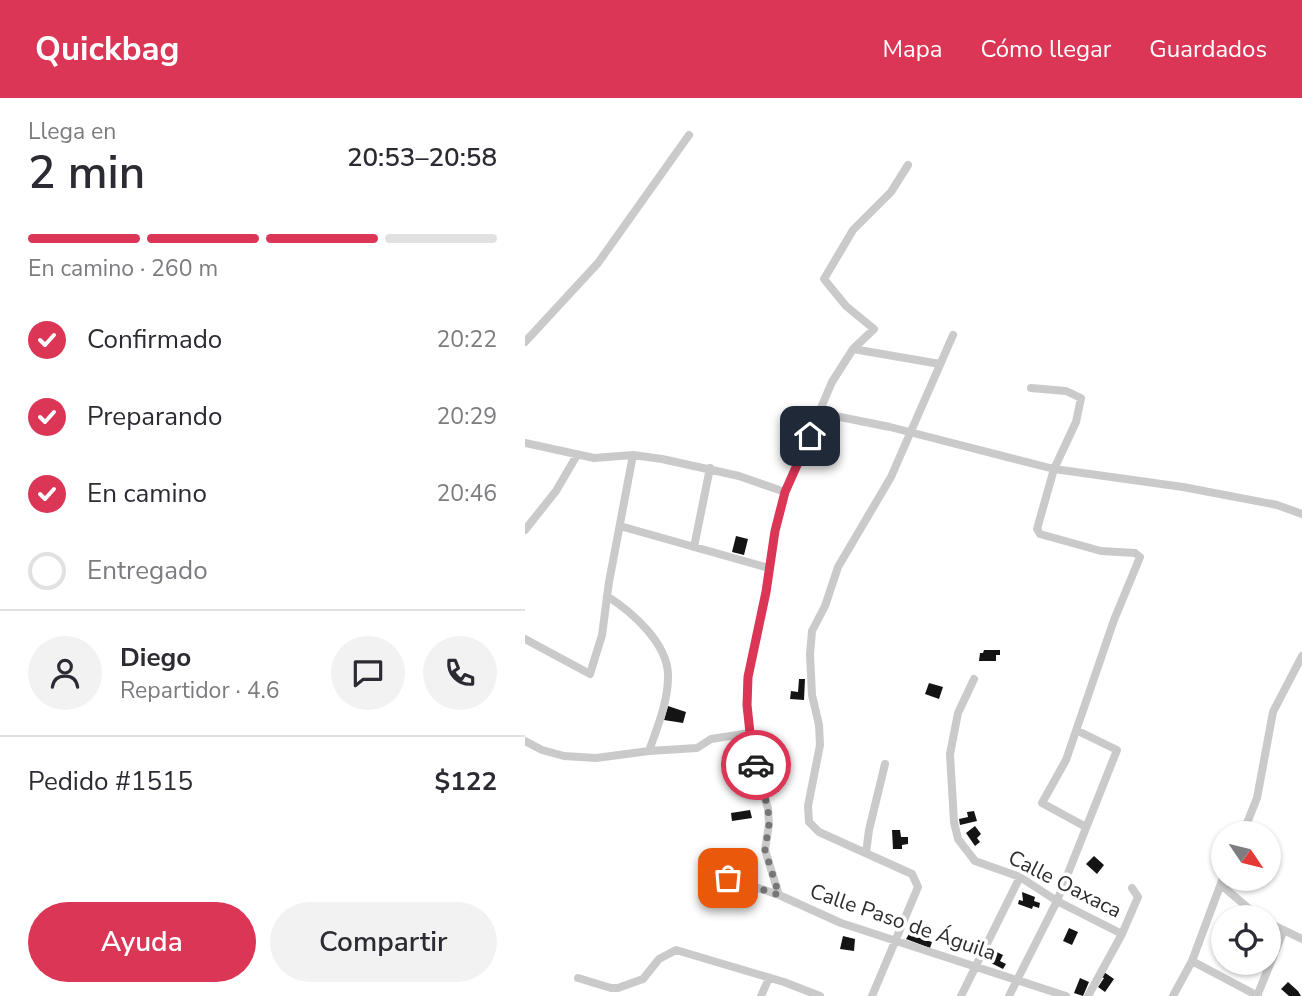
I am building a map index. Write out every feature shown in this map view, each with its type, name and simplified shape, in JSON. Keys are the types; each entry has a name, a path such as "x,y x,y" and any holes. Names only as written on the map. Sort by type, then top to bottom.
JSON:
{"street":[{"path":"525,342 598,263 689,135"},
{"path":"779,895 765,850 769,824 768,808 758,778 750,733 748,677 775,531 785,492 832,382 853,349 874,329 846,306 824,279 853,230 891,192 908,165"},
{"path":"872,996 918,887 917,879 912,874 819,832 809,822 809,806 820,745 819,725 812,695 812,631 825,606 838,567 870,515 911,432 953,335"},
{"path":"853,349 940,364"},
{"path":"1031,388 1066,391 1081,398 1076,422 1054,469 1037,529 1040,534 1101,551 1136,553 1140,557 1114,620 1078,731 1066,760 1042,803 1086,827"},
{"path":"820,414 911,432 1054,469 1183,487 1277,505 1302,514"},
{"path":"525,443 577,456 608,458 633,455 710,468 785,492"},
{"path":"525,639 590,674 602,635 633,455"},
{"path":"525,530 556,491 577,456"},
{"path":"694,547 710,468"},
{"path":"620,526 769,568"},
{"path":"607,596 643,623 662,656 668,674 661,713 649,751"},
{"path":"1248,821 1257,798 1273,712 1302,656"},
{"name":"Calle Oaxaca","path":"974,679 958,713 950,754 954,822 958,839 975,861 1020,877 1057,901 1122,934"},
{"path":"1009,996 1057,901 1117,750 1078,731"},
{"path":"525,741 541,750 564,757 596,758 697,748 711,739 750,733"},
{"path":"866,853 885,764"},
{"path":"961,996 1020,877"},
{"name":"Calle Paso de Águila","path":"728,878 779,895 841,923 1066,996"},
{"path":"1089,996 1138,897 1132,888"},
{"path":"1173,996 1192,961 1219,891"},
{"path":"1232,891 1246,905"},
{"path":"1281,928 1302,939"},
{"path":"1192,961 1258,996 1285,930"},
{"path":"578,978 618,988 643,979 659,959 676,950 820,996"},
{"path":"761,996 769,978"}],"building":[{"path":"736,536 748,539 744,555 732,552"},
{"path":"984,650 1000,650 1000,655 996,655 996,661 979,661 980,653"},
{"path":"799,679 805,679 804,700 790,699 791,691 798,692"},
{"path":"929,683 943,687 939,699 925,694"},
{"path":"668,706 686,712 683,723 664,720"},
{"path":"778,774 779,792 773,792 773,788 766,789 765,775"},
{"path":"750,810 752,818 732,821 731,813"},
{"path":"974,811 977,821 960,825 959,819 968,817 967,812"},
{"path":"975,826 981,834 977,838 980,842 975,846 966,833"},
{"path":"892,830 900,830 901,837 908,837 908,844 902,845 902,849 893,849"},
{"path":"1094,856 1104,865 1097,874 1086,864"},
{"path":"1022,892 1035,897 1034,901 1040,903 1039,908 1033,906 1032,909 1018,904 1019,900 1023,901"},
{"path":"1069,928 1078,932 1072,945 1063,941"},
{"path":"909,934 932,942 930,948 906,939"},
{"path":"843,936 855,939 854,951 840,949"},
{"path":"997,952 1003,955 1000,961 1006,964 1003,969 991,963"},
{"path":"1104,972 1114,979 1105,992 1098,987 1104,978 1101,977"},
{"path":"1080,978 1089,982 1083,996 1074,993"},
{"path":"1288,982 1301,996 1289,996 1281,989"}],"way so far":[{"path":"728,878 779,895 765,850 769,824 768,808 756,765"}],"route":[{"path":"756,765 747,705 748,677 766,592 775,531 785,492 810,436"}]}
